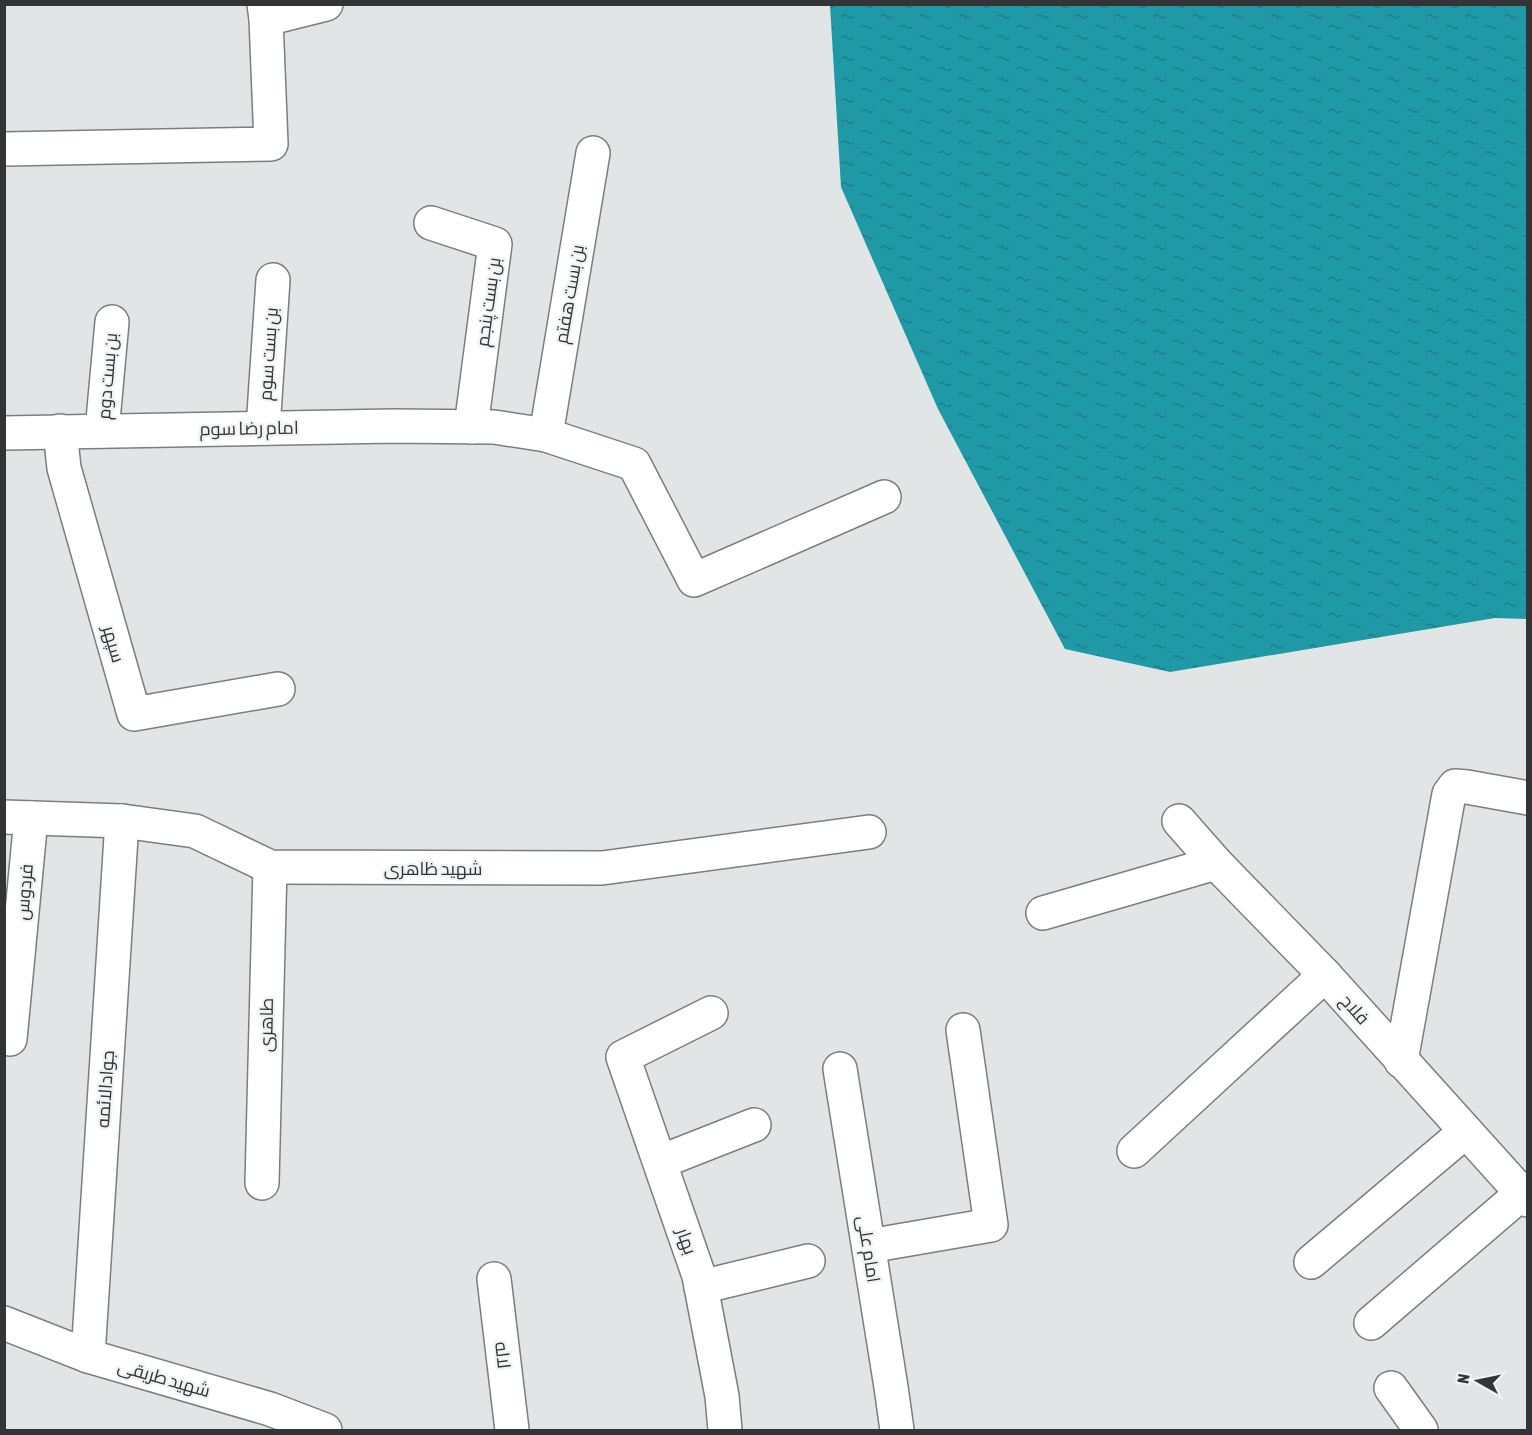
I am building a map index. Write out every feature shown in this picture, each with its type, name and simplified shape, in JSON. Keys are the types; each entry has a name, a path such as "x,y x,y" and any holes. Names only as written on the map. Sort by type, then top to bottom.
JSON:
{"street":[{"path":"4,149 271,144 265,12 326,4"},
{"name":"بن بست هفتم","path":"546,435 593,153"},
{"name":"بن بست پنجم","path":"431,223 495,244 482,427"},
{"name":"بن بست سوم","path":"263,428 273,280"},
{"name":"بن بست دوم","path":"102,431 112,322"},
{"name":"امام رضا سوم","path":"4,432 394,426 482,427 546,435 634,464 694,580 884,497"},
{"name":"سپهر","path":"60,431 64,468 134,714 278,689"},
{"path":"1401,1061 1449,794 1455,786 1527,798"},
{"name":"شهید ظاهری","path":"18,817 123,821 195,831 270,867 602,868 869,832"},
{"name":"فردوس","path":"10,1038 18,817"},
{"name":"جوادالائمه","path":"88,1356 123,821"},
{"name":"فلاح","path":"1179,821 1216,863 1325,975 1524,1197"},
{"path":"1043,913 1216,863"},
{"name":"طاهری","path":"262,1183 270,867"},
{"path":"1134,1151 1325,975"},
{"name":"بهار","path":"711,1013 623,1057 699,1276 722,1396 725,1431"},
{"path":"869,1246 991,1225 963,1030"},
{"name":"امام علی","path":"840,1069 897,1431"},
{"path":"660,1162 754,1125"},
{"path":"1311,1262 1465,1132"},
{"path":"1371,1323 1524,1197"},
{"path":"701,1287 808,1261"},
{"name":"لاله","path":"494,1279 512,1431"},
{"name":"شهید طریقی","path":"4,1323 88,1356 270,1409 325,1431"},
{"path":"1391,1388 1421,1431"}],"water":[{"path":"830,5 1527,5 1527,619 1495,618 1170,672 1065,649 938,409 841,187"}]}
